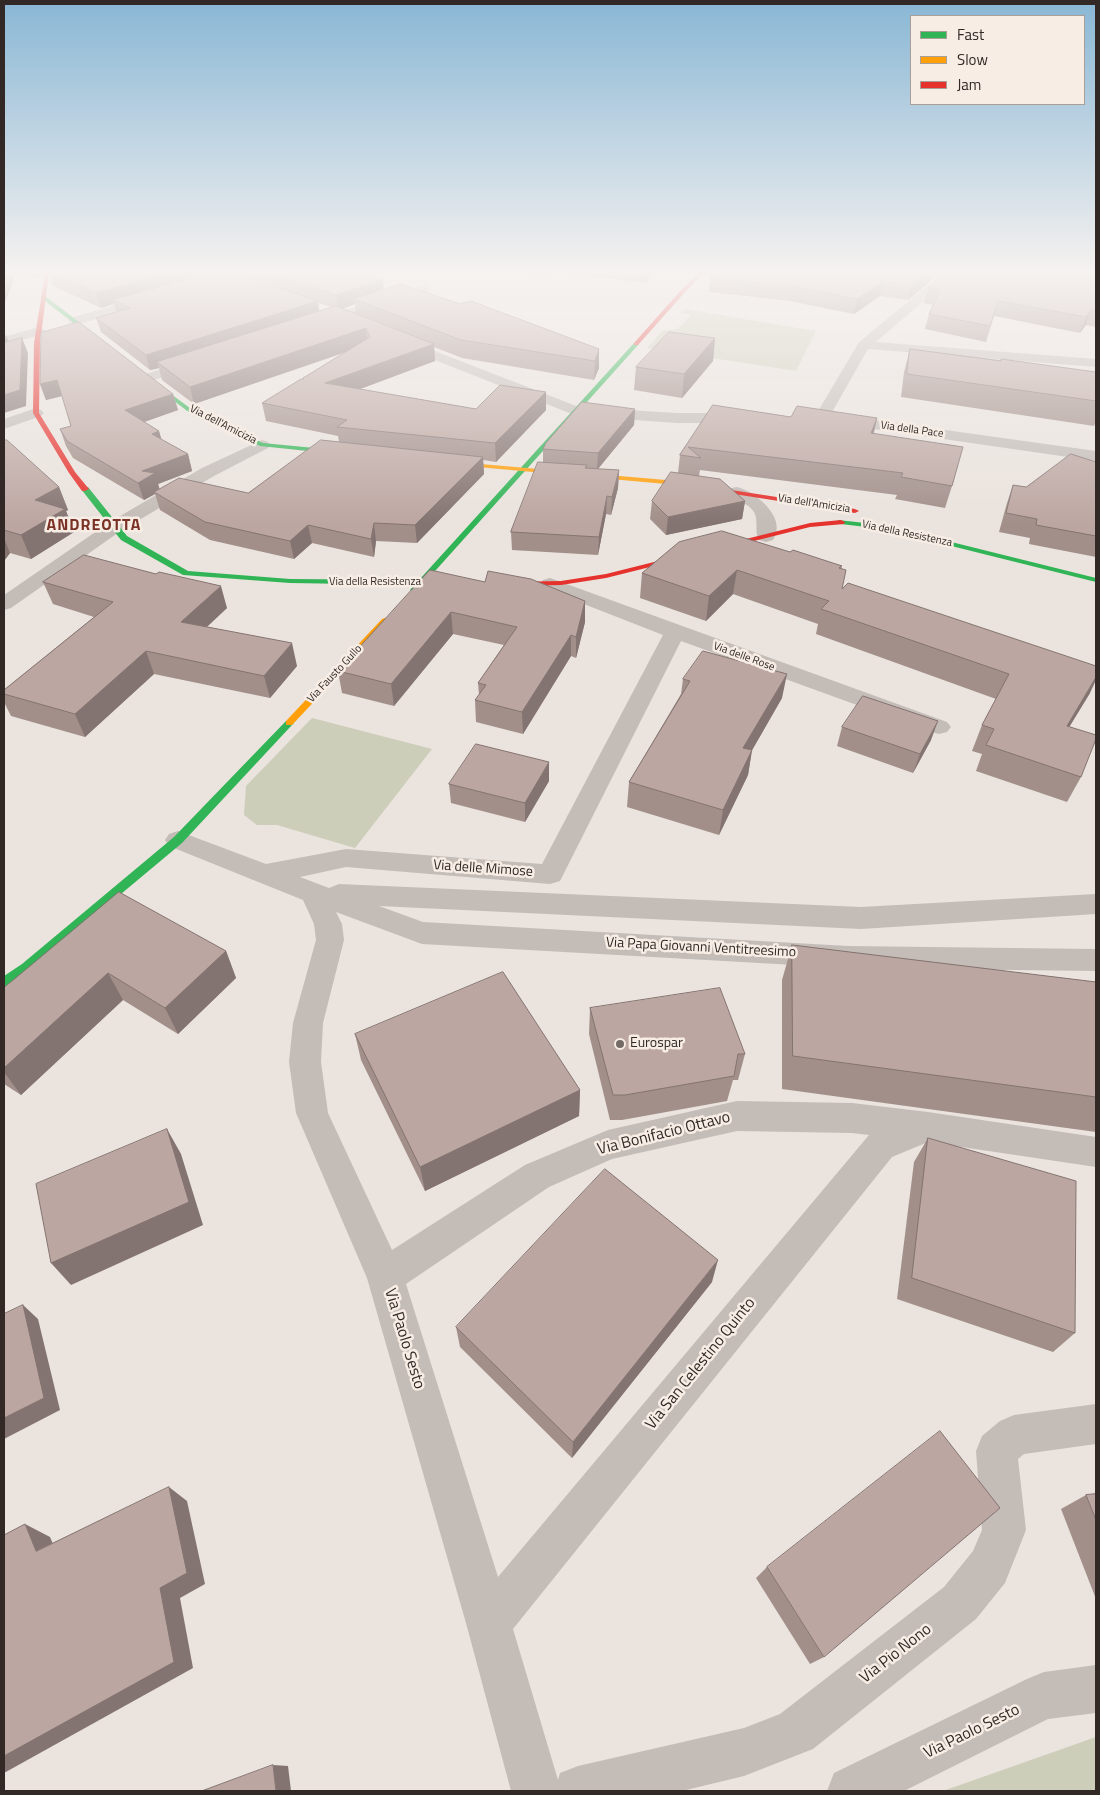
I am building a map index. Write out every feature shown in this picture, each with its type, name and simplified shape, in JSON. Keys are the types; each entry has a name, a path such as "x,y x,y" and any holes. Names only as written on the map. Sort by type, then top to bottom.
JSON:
{"street":[{"path":"4,424 36,414 39,357"},
{"path":"439,357 577,411 677,418 754,418"},
{"path":"408,596 524,471 625,357"},
{"path":"822,418 857,357"},
{"path":"1020,357 1096,363"},
{"path":"147,378 212,358"},
{"name":"Via dell'Amicizia","path":"133,367 196,415 262,445 359,455"},
{"name":"Via della Resistenza","path":"36,414 72,473 124,538 186,573 290,581 467,583"},
{"name":"Via della Pace","path":"803,418 822,418 1096,456"},
{"path":"4,604 116,526 208,472 262,445"},
{"name":"Via dell'Amicizia","path":"436,462 667,482 840,507 916,523 1004,556"},
{"name":"Via dell'Amicizia","path":"737,492 756,503 767,518 766,536"},
{"name":"Via della Resistenza","path":"495,584 550,584 606,576 810,525 846,521 883,527 1096,580"},
{"name":"Via delle Rose","path":"550,584 675,632 939,728"},
{"name":"Via Fausto Gullo","path":"4,982 26,967 178,840 394,611"},
{"name":"Via delle Mimose","path":"266,874 346,858 550,874 675,632"},
{"name":"Via Papa Giovanni Ventitreesimo","path":"178,840 422,933 848,957 1096,960"},
{"name":"Via Papa Giovanni Ventitreesimo","path":"313,893 861,918 1096,904"},
{"name":"Via Paolo Sesto","path":"313,893 328,924 330,940 308,1023 305,1062 312,1114 385,1276 489,1623 536,1791"},
{"name":"Via Bonifacio Ottavo","path":"385,1276 537,1176 608,1145 737,1116 852,1118 928,1126 1096,1152"},
{"name":"Via San Celestino Quinto","path":"489,1623 880,1146 928,1126"},
{"name":"Via Pio Nono","path":"578,1791 744,1752 796,1732 960,1603 989,1567 1004,1530 997,1451 1014,1435 1096,1424"},
{"name":"Via Paolo Sesto","path":"852,1791 1044,1696 1096,1689"}],"green space":[{"path":"704,357 803,357 796,371"},
{"path":"312,718 432,749 355,848 277,825 257,825 244,815 246,786"},
{"path":"1096,1737 1096,1791 943,1791"}],"building":[{"path":"4,357 21,357 20,390 4,395"},
{"path":"41,357 124,357 173,394 125,410 159,431 152,434 188,454 142,471 155,473 138,483 67,441 60,429 71,426 57,380 40,384"},
{"path":"174,357 280,357 190,387 157,362"},
{"path":"338,357 398,357 325,383 476,409 500,385 546,392 495,443 337,427 347,420 262,403"},
{"path":"568,357 596,357 595,361"},
{"path":"646,357 699,357 684,374 636,367"},
{"path":"909,357 969,357 1001,361 1001,359 1096,372 1096,401 907,374"},
{"path":"582,402 635,409 598,453 543,449 546,443"},
{"path":"713,405 791,417 797,406 877,418 871,433 963,447 952,486 901,477 903,473 688,447 701,458 680,455"},
{"path":"7,440 59,487 35,500 65,509 21,535 4,530 4,441"},
{"path":"321,440 483,457 415,525 374,523 371,539 308,525 290,541 205,522 154,492 179,478 248,493"},
{"path":"1071,454 1096,462 1096,536 1036,525 1037,519 1006,513 1013,485 1026,487"},
{"path":"538,462 587,465 585,468 619,470 612,497 607,496 599,537 511,532"},
{"path":"671,472 720,479 745,501 668,517 652,501"},
{"path":"722,531 790,552 793,550 842,566 839,568 846,570 842,589 848,583 1096,666 1096,677 1067,726 1096,735 1081,777 986,745 994,729 982,725 1009,674 821,609 829,601 737,570 709,596 642,573 679,542"},
{"path":"84,555 156,574 159,572 221,586 181,622 292,643 264,676 146,651 75,714 4,694 4,690 113,602 43,582"},
{"path":"430,570 485,582 488,571 531,579 585,601 576,637 571,635 522,712 475,700 486,685 478,683 517,627 451,612 391,684 338,671"},
{"path":"703,651 787,674 743,748 752,750 723,810 629,782 690,681 683,679"},
{"path":"863,696 938,721 920,754 842,727"},
{"path":"476,744 549,762 525,803 449,784"},
{"path":"119,892 226,951 165,1008 108,973 4,1068 4,988"},
{"path":"792,945 1096,982 1096,1097 793,1056"},
{"path":"503,972 580,1090 420,1167 355,1034"},
{"path":"720,988 745,1054 738,1054 734,1076 625,1095 613,1095 590,1008"},
{"path":"167,1129 189,1202 51,1263 36,1184"},
{"path":"928,1138 1076,1181 1075,1333 912,1278"},
{"path":"605,1169 718,1260 573,1442 456,1327"},
{"path":"23,1305 44,1398 4,1418 4,1314"},
{"path":"940,1431 1000,1508 824,1657 767,1567"},
{"path":"169,1487 187,1573 160,1588 174,1662 4,1756 4,1535 25,1524 36,1551"},
{"path":"1096,1494 1096,1520 1086,1495"},
{"path":"273,1765 276,1791 202,1791"}],"traffic: fast":[{"path":"414,590 624,357"},
{"path":"144,376 196,415 262,445 346,453"},
{"path":"85,489 124,538 186,573 290,581 456,583"},
{"path":"841,522 883,527 1096,580"},
{"path":"4,982 26,967 178,840 289,723"}],"traffic: slow":[{"path":"446,463 666,482"},
{"path":"289,723 385,621"}],"traffic: jam":[{"path":"37,357 36,413 72,473 85,489"},
{"path":"666,482 855,511"},
{"path":"504,584 561,583 606,576 810,525 841,522"}],"place":[{"name":"Eurospar","path":"620,1044"}],"district":[{"name":"ANDREOTTA","path":"94,526"}]}
